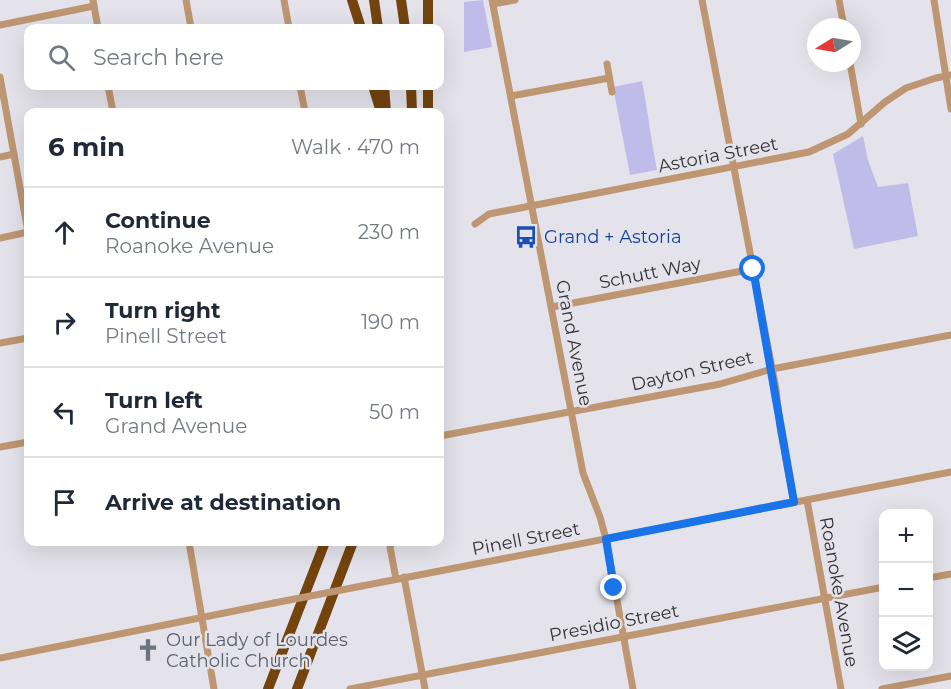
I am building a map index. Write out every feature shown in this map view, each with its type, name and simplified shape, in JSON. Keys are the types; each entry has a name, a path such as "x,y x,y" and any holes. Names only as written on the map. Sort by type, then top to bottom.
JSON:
{"highway":[{"path":"352,0 360,24"},
{"path":"374,0 377,24"},
{"path":"401,0 404,24"},
{"path":"428,0 428,24"},
{"path":"374,90 380,108"},
{"path":"384,90 386,108"},
{"path":"411,90 412,108"},
{"path":"428,90 428,108"},
{"path":"268,689 323,546"},
{"path":"297,689 351,546"}],"street":[{"path":"186,0 190,24"},
{"path":"284,0 288,24"},
{"path":"493,2 515,0"},
{"name":"Roanoke Avenue","path":"702,0 772,369 794,502"},
{"path":"839,0 842,18"},
{"path":"934,0 948,76 951,109"},
{"name":"Grand Avenue","path":"493,2 583,473 600,516 606,539 633,689"},
{"path":"0,25 93,3 97,24"},
{"path":"607,64 612,92"},
{"path":"852,72 861,124"},
{"name":"Astoria Street","path":"475,224 489,214 809,152 834,142 861,124 885,102 906,88 948,76"},
{"path":"0,77 24,210"},
{"path":"511,96 609,78"},
{"path":"109,90 112,108"},
{"path":"301,90 304,108"},
{"path":"0,157 14,154"},
{"path":"0,238 24,233"},
{"name":"Schutt Way","path":"552,307 753,269"},
{"name":"Dayton Street","path":"444,435 720,384 772,369 951,335"},
{"path":"0,343 24,339"},
{"path":"0,447 24,443"},
{"name":"Pinell Street","path":"0,658 951,472"},
{"name":"Roanoke Avenue","path":"807,500 841,689"},
{"path":"190,546 214,689"},
{"path":"391,546 396,579"},
{"path":"933,578 951,574"},
{"path":"404,578 424,689"},
{"name":"Presidio Street","path":"350,689 879,588"},
{"path":"882,689 951,676"}],"shaded area":[{"path":"483,0 492,47 464,52 464,2"},
{"path":"642,81 657,170 630,175 613,87"},
{"path":"863,136 868,160 878,187 908,183 918,236 854,249 833,154"}],"place":[{"name":"Grand + Astoria","path":"526,237"},
{"name":"Our Lady of Lourdes Catholic Church","path":"148,650"}],"route":[{"path":"614,588 606,539 794,502 780,428 776,389 753,269"}]}
